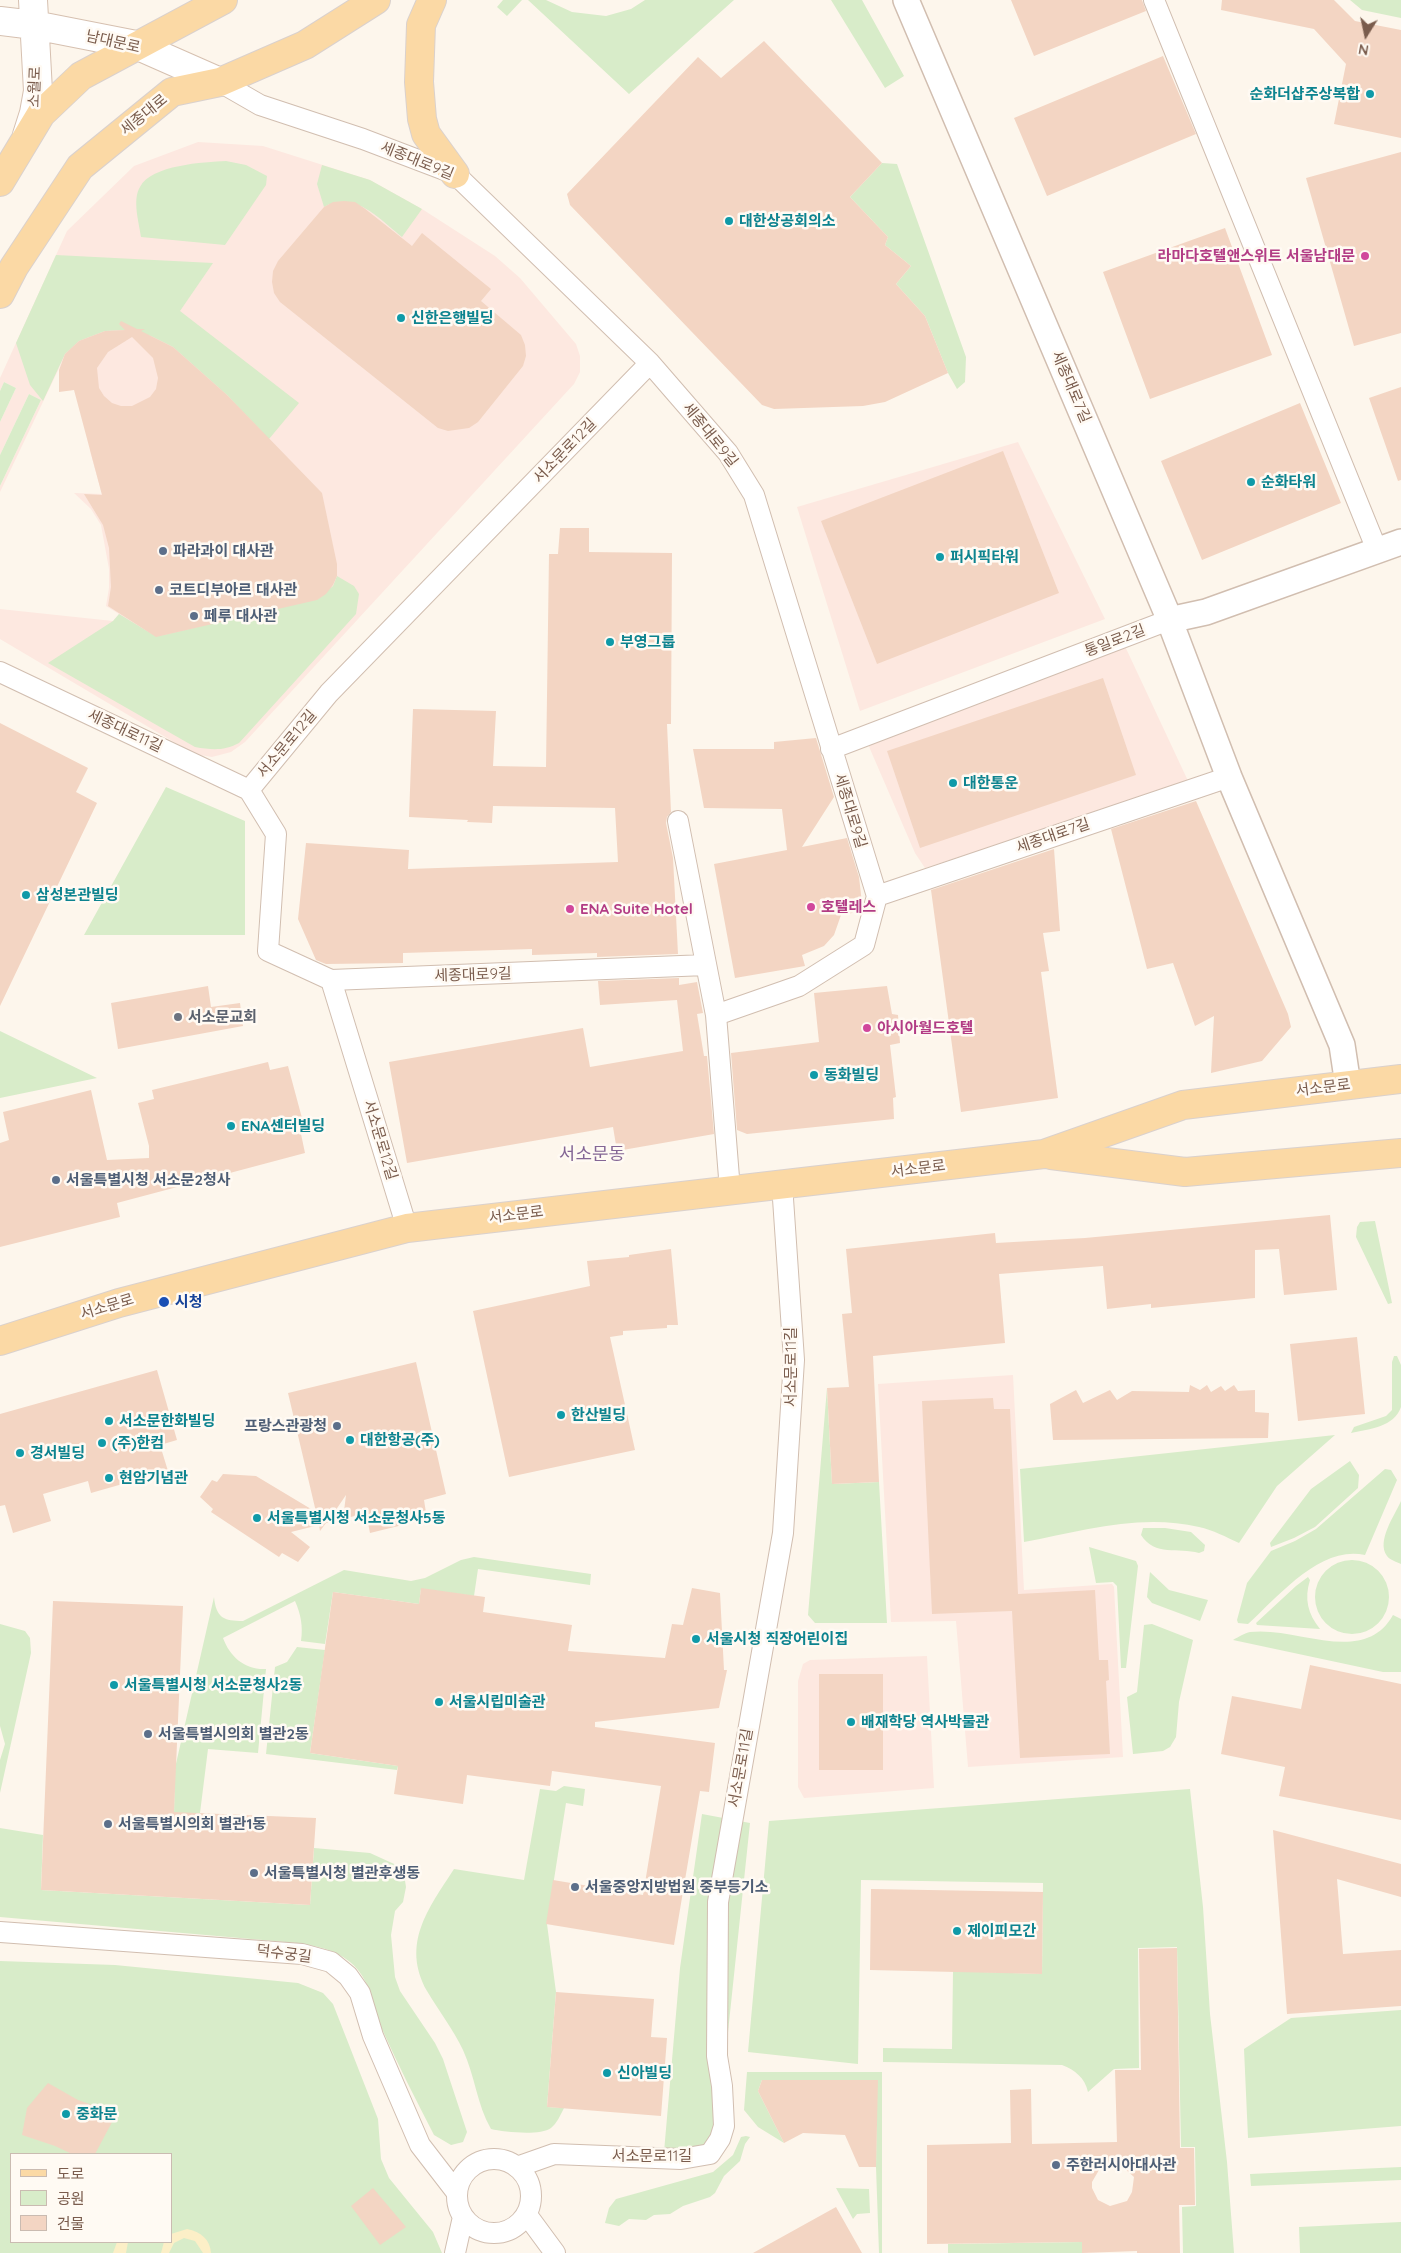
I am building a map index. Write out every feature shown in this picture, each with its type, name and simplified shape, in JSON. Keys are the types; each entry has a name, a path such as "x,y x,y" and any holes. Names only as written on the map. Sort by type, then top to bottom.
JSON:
{"main road":[{"path":"0,182 41,114 81,76 223,0"},
{"name":"세종대로","path":"0,294 14,267 80,167 172,92 220,82 305,45 376,0"},
{"path":"432,0 420,25 419,82 422,119 426,134 455,174"},
{"name":"남대문로","path":"0,21 34,13 136,45 220,82"},
{"name":"소월로","path":"23,146 34,114 38,91 34,13"},
{"name":"서소문로","path":"0,1341 119,1303 407,1228 1044,1154 1183,1105 1401,1079"},
{"name":"서소문로","path":"1044,1154 1185,1172 1401,1153"}],"street":[{"name":"세종대로7길","path":"906,0 1169,620 1229,777 1342,1045 1348,1085"},
{"path":"1154,0 1377,550"},
{"name":"세종대로9길","path":"220,82 260,105 362,139 455,174 650,363 728,453 754,495 877,896"},
{"name":"서소문로12길","path":"407,1228 331,980 268,951 276,834 249,790 329,693 650,363"},
{"name":"통일로2길","path":"831,749 1169,620 1206,612 1401,542"},
{"name":"세종대로11길","path":"0,672 249,790"},
{"name":"세종대로7길","path":"877,896 1229,777"},
{"path":"678,821 716,1015 730,1190"},
{"path":"716,1015 799,986 864,945 877,896"},
{"name":"세종대로9길","path":"331,980 706,965"},
{"name":"서소문로11길","path":"517,2167 554,2154 682,2159 710,2154 720,2139 724,2126 722,2086 717,2056 718,1902 783,1533 792,1399 794,1360 782,1184"},
{"name":"덕수궁길","path":"0,1932 302,1954 331,1962 348,1976 360,1993 373,2036 420,2145 457,2193"},
{"path":"498,2159 517,2167 523,2173 530,2189 530,2206 527,2215 520,2224 511,2230 495,2233 479,2231 463,2217 459,2210 457,2193 463,2176 478,2163 498,2159"},
{"path":"527,2215 555,2253"},
{"path":"455,2253 463,2217"}],"shaded area":[{"path":"198,142 263,146 370,180 422,209 495,256 520,278 576,344 580,356 580,372 574,384 245,742 231,752 212,757 194,754 0,639 0,609 113,621 119,614 106,606 109,588 109,569 101,525 91,509 74,493 102,494 90,451 87,389 60,391 63,360 0,492 0,486 41,400 29,394 0,455 0,422 16,388 4,382 0,391 0,378 67,231 134,166"},
{"path":"1018,442 1105,619 860,711 797,507"},
{"path":"1123,642 1189,783 925,868 915,853 867,742"},
{"path":"1013,1375 1024,1590 1112,1584 1114,1587 1123,1757 968,1767 956,1621 891,1622 878,1384"},
{"path":"927,1656 934,1788 804,1798 798,1787 798,1681 803,1664 810,1660"}],"green space":[{"path":"503,0 522,0 507,16 497,7"},
{"path":"528,0 546,0 572,12 606,16 631,9 645,0 734,0 629,94"},
{"path":"831,0 862,0 904,76 885,88"},
{"path":"1350,0 1401,0 1401,18 1362,10"},
{"path":"226,161 246,165 267,176 266,185 225,245 141,237 136,198 140,187 146,180 166,169 205,162"},
{"path":"882,163 897,164 966,357 965,382 957,389 948,373 925,316 896,284 911,266 885,245 888,237 850,197"},
{"path":"322,165 370,180 422,209 402,237 375,215 356,204 346,202 335,203 324,207 317,184"},
{"path":"56,255 213,263 180,311 299,403 269,439 227,395 173,347 151,336 125,330 105,331 79,341 65,354 43,401 30,385 16,343"},
{"path":"4,382 16,388 0,422 0,391"},
{"path":"29,394 41,400 0,486 0,455"},
{"path":"337,576 354,586 359,594 356,614 239,743 223,749 195,747 48,663 113,621 119,614 152,634 163,635 317,599 333,586"},
{"path":"166,787 245,821 245,935 84,935"},
{"path":"0,1031 97,1078 0,1098"},
{"path":"1375,1221 1392,1303 1388,1304 1356,1237 1357,1227 1360,1222"},
{"path":"1394,1356 1397,1356 1401,1365 1401,1407 1398,1414 1380,1426 1351,1433 1354,1427 1386,1416 1392,1410 1392,1362"},
{"path":"827,1388 832,1484 879,1482 887,1623 815,1623 808,1615"},
{"path":"1335,1435 1277,1486 1239,1543 1204,1528 1177,1523 1155,1522 1111,1525 1024,1542 1020,1469"},
{"path":"1350,1461 1359,1475 1358,1488 1315,1527 1271,1547 1270,1543 1311,1489"},
{"path":"1385,1469 1391,1470 1397,1480 1365,1555 1348,1554 1316,1565 1286,1588 1248,1624 1238,1623 1237,1620 1247,1583 1271,1551 1295,1541 1316,1529"},
{"path":"1401,1501 1401,1564 1387,1556 1384,1550 1384,1543 1388,1528"},
{"path":"1143,1528 1165,1528 1191,1532 1205,1545 1204,1551 1199,1553 1160,1549 1147,1542 1141,1535"},
{"path":"1089,1547 1136,1561 1138,1566 1126,1668 1121,1668 1117,1586 1113,1582 1096,1583"},
{"path":"474,1557 591,1574 590,1585 478,1569 474,1596 421,1589 419,1604 333,1592 325,1644 301,1641 301,1621 295,1601 223,1638 230,1651 239,1661 251,1667 266,1669 258,1753 208,1749 200,1813 174,1813 175,1768 214,1597 217,1610 222,1617 243,1621 344,1570 411,1581 425,1578 461,1560"},
{"path":"1345,1560 1359,1560 1373,1566 1383,1576 1389,1590 1389,1604 1383,1618 1373,1628 1359,1634 1345,1634 1331,1628 1321,1618 1315,1604 1315,1590 1321,1576 1331,1566"},
{"path":"1150,1572 1169,1590 1208,1600 1200,1621 1152,1603 1147,1597"},
{"path":"1308,1577 1310,1580 1307,1594 1308,1606 1320,1629 1257,1625 1256,1623"},
{"path":"1393,1615 1401,1619 1401,1672 1383,1672 1233,1640 1250,1632 1268,1632 1347,1642 1365,1639 1380,1630"},
{"path":"0,1624 25,1631 30,1638 31,1653 0,1793 0,1760 5,1744 0,1726"},
{"path":"1152,1624 1193,1640 1179,1702 1176,1737 1170,1747 1163,1751 1133,1754 1127,1697 1137,1692 1144,1625"},
{"path":"297,1647 325,1650 310,1753 398,1766 397,1770 266,1754 275,1667 287,1662"},
{"path":"564,1786 585,1789 583,1806 566,1803 547,1924 556,1992 547,2107 564,2108 555,2124 546,2130 522,2133 491,2129 482,2110 463,2050 427,1991 420,1974 417,1942 427,1913 454,1869 524,1880 540,1789 556,1791"},
{"path":"1190,1789 1203,1907 1210,2014 1227,2162 1234,2253 1183,2253 1182,2207 1196,2206 1195,2147 1181,2147 1177,1947 1138,1948 1139,2068 1114,2069 1088,2092 1079,2075 1062,2065 883,2062 883,2048 952,2049 953,1971 1042,1974 1043,1883 861,1880 858,2064 748,2052 769,1821"},
{"path":"702,1814 750,1823 718,2127 714,2136 703,2147 689,2151 664,2152 680,1968"},
{"path":"0,1828 43,1835 41,1890 310,1905 314,1848 370,1853 403,1868 406,1887 403,1902 395,1911 391,1935 395,1977 400,1991 435,2043 443,2059 467,2132 463,2142 451,2145 434,2135 382,2029 367,1984 350,1962 338,1954 325,1949 297,1943 0,1917"},
{"path":"0,1961 115,1965 298,1983 323,1993 333,2004 378,2119 381,2159 389,2178 433,2232 442,2253 0,2253"},
{"path":"1401,2010 1401,2126 1248,2138 1244,2049 1291,2018"},
{"path":"747,2072 882,2072 882,2253 879,2253 876,2167 877,2080 762,2080 758,2091 784,2143 758,2127 744,2110"},
{"path":"741,2137 750,2137 745,2144 740,2161 724,2176 715,2193 710,2197 683,2206 670,2214 654,2215 646,2220 629,2219 619,2226 605,2223 609,2208 616,2199 713,2172 733,2155"},
{"path":"1401,2167 1401,2180 1251,2186 1250,2174"},
{"path":"836,2188 869,2189 870,2213 857,2214 853,2219"},
{"path":"1401,2222 1401,2253 1300,2253 1299,2227"},
{"path":"1082,2242 1082,2253 948,2253 948,2244"}],"sand":[{"path":"187,2229 197,2232 207,2240 211,2253 203,2253 195,2241 184,2238 174,2243 169,2253 161,2253 164,2243 172,2243 172,2234"},
{"path":"117,2243 128,2243 126,2253 113,2253"}],"building":[{"path":"1011,0 1142,0 1146,11 1034,56"},
{"name":"순화더샵주상복합","path":"1222,0 1334,0 1355,21 1401,30 1401,138 1334,124 1346,64 1314,29 1221,10"},
{"name":"대한상공회의소","path":"764,41 882,163 850,197 888,237 885,245 911,266 896,284 925,316 948,373 885,402 863,406 774,409 762,405 570,205 567,194 698,57 721,78"},
{"path":"1163,56 1196,134 1047,196 1014,118"},
{"name":"라마다호텔앤스위트 서울남대문","path":"1401,152 1401,333 1354,346 1306,178"},
{"name":"신한은행빌딩","path":"333,202 355,202 412,246 422,233 491,289 481,301 521,335 525,345 526,356 523,366 478,422 469,428 448,431 438,428 280,302 274,293 273,271 278,261 324,207"},
{"path":"1225,228 1272,355 1150,399 1103,272"},
{"path":"121,321 137,329 145,329 141,331 173,347 227,395 322,493 337,564 337,576 326,594 317,600 156,637 108,606 111,587 109,548 103,525 84,494 102,495 74,390 59,392 59,370 65,354 79,341 105,331 125,330 119,324","holes":["132,337 153,358 158,378 156,389 150,397 132,406 121,406 112,403 104,396 99,388 97,368 108,352"]},
{"path":"1401,387 1401,480 1398,481 1369,398"},
{"name":"순화타워","path":"1300,403 1341,503 1202,560 1161,461"},
{"name":"퍼시픽타워","path":"1003,451 1059,593 877,664 821,521"},
{"path":"560,528 589,528 589,552 672,553 671,724 667,724 671,812 667,817 666,823 673,858 678,954 597,957 597,953 532,955 532,949 403,953 403,963 326,964 316,960 298,919 306,843 409,850 408,869 618,862 615,808 493,806 492,823 409,817 413,709 496,711 493,766 546,767 549,554 558,554"},
{"path":"1103,678 1136,775 920,848 887,751"},
{"name":"삼성본관빌딩","path":"0,723 88,768 76,792 97,803 0,1006"},
{"path":"816,738 834,797 802,847 847,838 859,877 862,903 852,913 841,915 834,935 824,946 802,955 805,966 735,978 714,864 787,850 782,809 704,808 693,749 774,749 774,742"},
{"path":"1196,801 1288,1014 1291,1027 1262,1061 1211,1073 1214,1016 1195,1026 1173,963 1147,969 1111,829"},
{"path":"1054,849 1060,931 1043,933 1049,971 1041,972 1058,1098 961,1112 931,890"},
{"path":"679,978 679,985 697,982 703,1013 697,1014 704,1056 707,1056 714,1134 617,1151 613,1127 407,1163 389,1062 583,1028 590,1067 683,1051 677,1000 600,1005 598,981"},
{"name":"서소문교회","path":"208,986 211,1007 240,1003 243,1026 118,1049 111,1003"},
{"name":"동화빌딩","path":"887,986 892,1014 898,1015 900,1043 890,1045 896,1097 893,1098 894,1119 747,1134 737,1130 731,1053 819,1042 814,993"},
{"path":"268,1062 270,1070 288,1066 306,1133 301,1134 305,1153 117,1203 120,1217 0,1247 0,1143 9,1140 3,1112 91,1090 107,1160 149,1158 149,1146 138,1103 154,1099 152,1090"},
{"path":"1330,1215 1337,1290 1284,1295 1279,1249 1255,1250 1255,1298 1151,1308 1151,1304 1107,1309 1103,1266 999,1274 1005,1343 873,1356 879,1482 832,1484 827,1388 849,1387 842,1314 852,1313 846,1249 995,1233 996,1243 1085,1238"},
{"name":"한산빌딩","path":"671,1249 678,1325 667,1325 667,1328 623,1331 623,1335 610,1337 635,1450 509,1477 473,1311 590,1286 587,1261 629,1257 629,1255"},
{"path":"1357,1337 1365,1414 1298,1421 1290,1344"},
{"path":"416,1362 446,1494 424,1500 427,1519 370,1533 366,1513 343,1519 346,1495 329,1520 333,1522 326,1523 320,1531 319,1525 291,1532 310,1547 298,1562 282,1553 279,1557 211,1512 213,1509 200,1497 212,1480 217,1482 223,1474 256,1476 316,1512 288,1393"},
{"name":"서소문한화빌딩","path":"157,1370 177,1440 160,1445 168,1471 91,1493 88,1481 43,1494 51,1521 13,1533 5,1505 0,1506 0,1414"},
{"path":"1190,1385 1200,1390 1207,1385 1211,1392 1221,1386 1225,1391 1234,1385 1238,1391 1255,1390 1255,1412 1269,1413 1268,1438 1053,1440 1050,1404 1076,1390 1083,1403 1110,1390 1117,1400 1132,1391 1189,1392"},
{"path":"993,1398 994,1409 1010,1409 1018,1594 1095,1590 1099,1660 1108,1660 1109,1680 1106,1681 1110,1754 1020,1758 1012,1611 932,1614 922,1401"},
{"path":"421,1588 485,1597 483,1612 572,1625 568,1651 665,1658 672,1624 683,1625 692,1588 720,1593 724,1670 727,1670 719,1708 595,1722 595,1727 715,1743 709,1792 700,1791 674,1945 546,1924 553,1880 643,1895 661,1786 552,1771 550,1786 467,1775 463,1804 394,1794 398,1766 310,1753 333,1592 419,1604"},
{"path":"53,1601 183,1606 174,1812 316,1818 310,1905 41,1890"},
{"path":"1310,1665 1401,1684 1401,1820 1279,1796 1285,1767 1221,1754 1232,1696 1301,1709"},
{"path":"819,1674 883,1674 883,1770 819,1770"},
{"path":"1273,1830 1401,1864 1401,1897 1337,1879 1343,1954 1401,1950 1401,2006 1287,2014"},
{"name":"제이피모간","path":"871,1889 1043,1892 1042,1974 870,1970"},
{"path":"1177,1948 1180,2148 1194,2148 1195,2205 1179,2205 1180,2253 1137,2253 1137,2251 1082,2253 1082,2242 927,2244 927,2145 1011,2143 1010,2090 1031,2089 1032,2144 1117,2142 1115,2070 1141,2070 1139,1949","holes":["1114,2163 1124,2168 1134,2177 1132,2192 1127,2201 1110,2206 1098,2200 1092,2188 1092,2182 1099,2170"]},
{"name":"신아빌딩","path":"556,1992 654,1999 651,2037 667,2038 661,2116 547,2107"},
{"path":"762,2080 878,2080 876,2167 859,2167 845,2135 803,2133 784,2143 758,2091"},
{"name":"중화문","path":"48,2083 78,2100 101,2108 118,2111 96,2153 70,2153 22,2135 27,2108"},
{"path":"373,2188 406,2227 380,2245 351,2206"},
{"path":"836,2207 862,2253 753,2253"}],"place":[{"name":"순화더샵주상복합","path":"1370,94"},
{"name":"대한상공회의소","path":"729,221"},
{"name":"라마다호텔앤스위트 서울남대문","path":"1365,256"},
{"name":"신한은행빌딩","path":"401,318"},
{"name":"순화타워","path":"1251,482"},
{"name":"파라과이 대사관","path":"163,551"},
{"name":"퍼시픽타워","path":"940,557"},
{"name":"코트디부아르 대사관","path":"159,590"},
{"name":"페루 대사관","path":"194,616"},
{"name":"부영그룹","path":"610,642"},
{"name":"대한통운","path":"953,783"},
{"name":"삼성본관빌딩","path":"26,895"},
{"name":"호텔레스","path":"811,907"},
{"name":"ENA Suite Hotel","path":"570,909"},
{"name":"서소문교회","path":"178,1017"},
{"name":"아시아월드호텔","path":"867,1028"},
{"name":"동화빌딩","path":"814,1075"},
{"name":"ENA센터빌딩","path":"231,1126"},
{"name":"서울특별시청 서소문2청사","path":"56,1180"},
{"name":"시청","path":"164,1302"},
{"name":"한산빌딩","path":"561,1415"},
{"name":"서소문한화빌딩","path":"109,1421"},
{"name":"프랑스관광청","path":"337,1426"},
{"name":"대한항공(주)","path":"350,1440"},
{"name":"(주)한컴","path":"102,1443"},
{"name":"경서빌딩","path":"20,1453"},
{"name":"현암기념관","path":"109,1478"},
{"name":"서울특별시청 서소문청사5동","path":"257,1518"},
{"name":"서울시청 직장어린이집","path":"696,1639"},
{"name":"서울특별시청 서소문청사2동","path":"114,1685"},
{"name":"서울시립미술관","path":"439,1702"},
{"name":"배재학당 역사박물관","path":"851,1722"},
{"name":"서울특별시의회 별관2동","path":"148,1734"},
{"name":"서울특별시의회 별관1동","path":"108,1824"},
{"name":"서울특별시청 별관후생동","path":"254,1873"},
{"name":"서울중앙지방법원 중부등기소","path":"575,1887"},
{"name":"제이피모간","path":"957,1931"},
{"name":"신아빌딩","path":"607,2073"},
{"name":"중화문","path":"66,2114"},
{"name":"주한러시아대사관","path":"1056,2165"}],"district":[{"name":"서소문동","path":"592,1155"}]}
